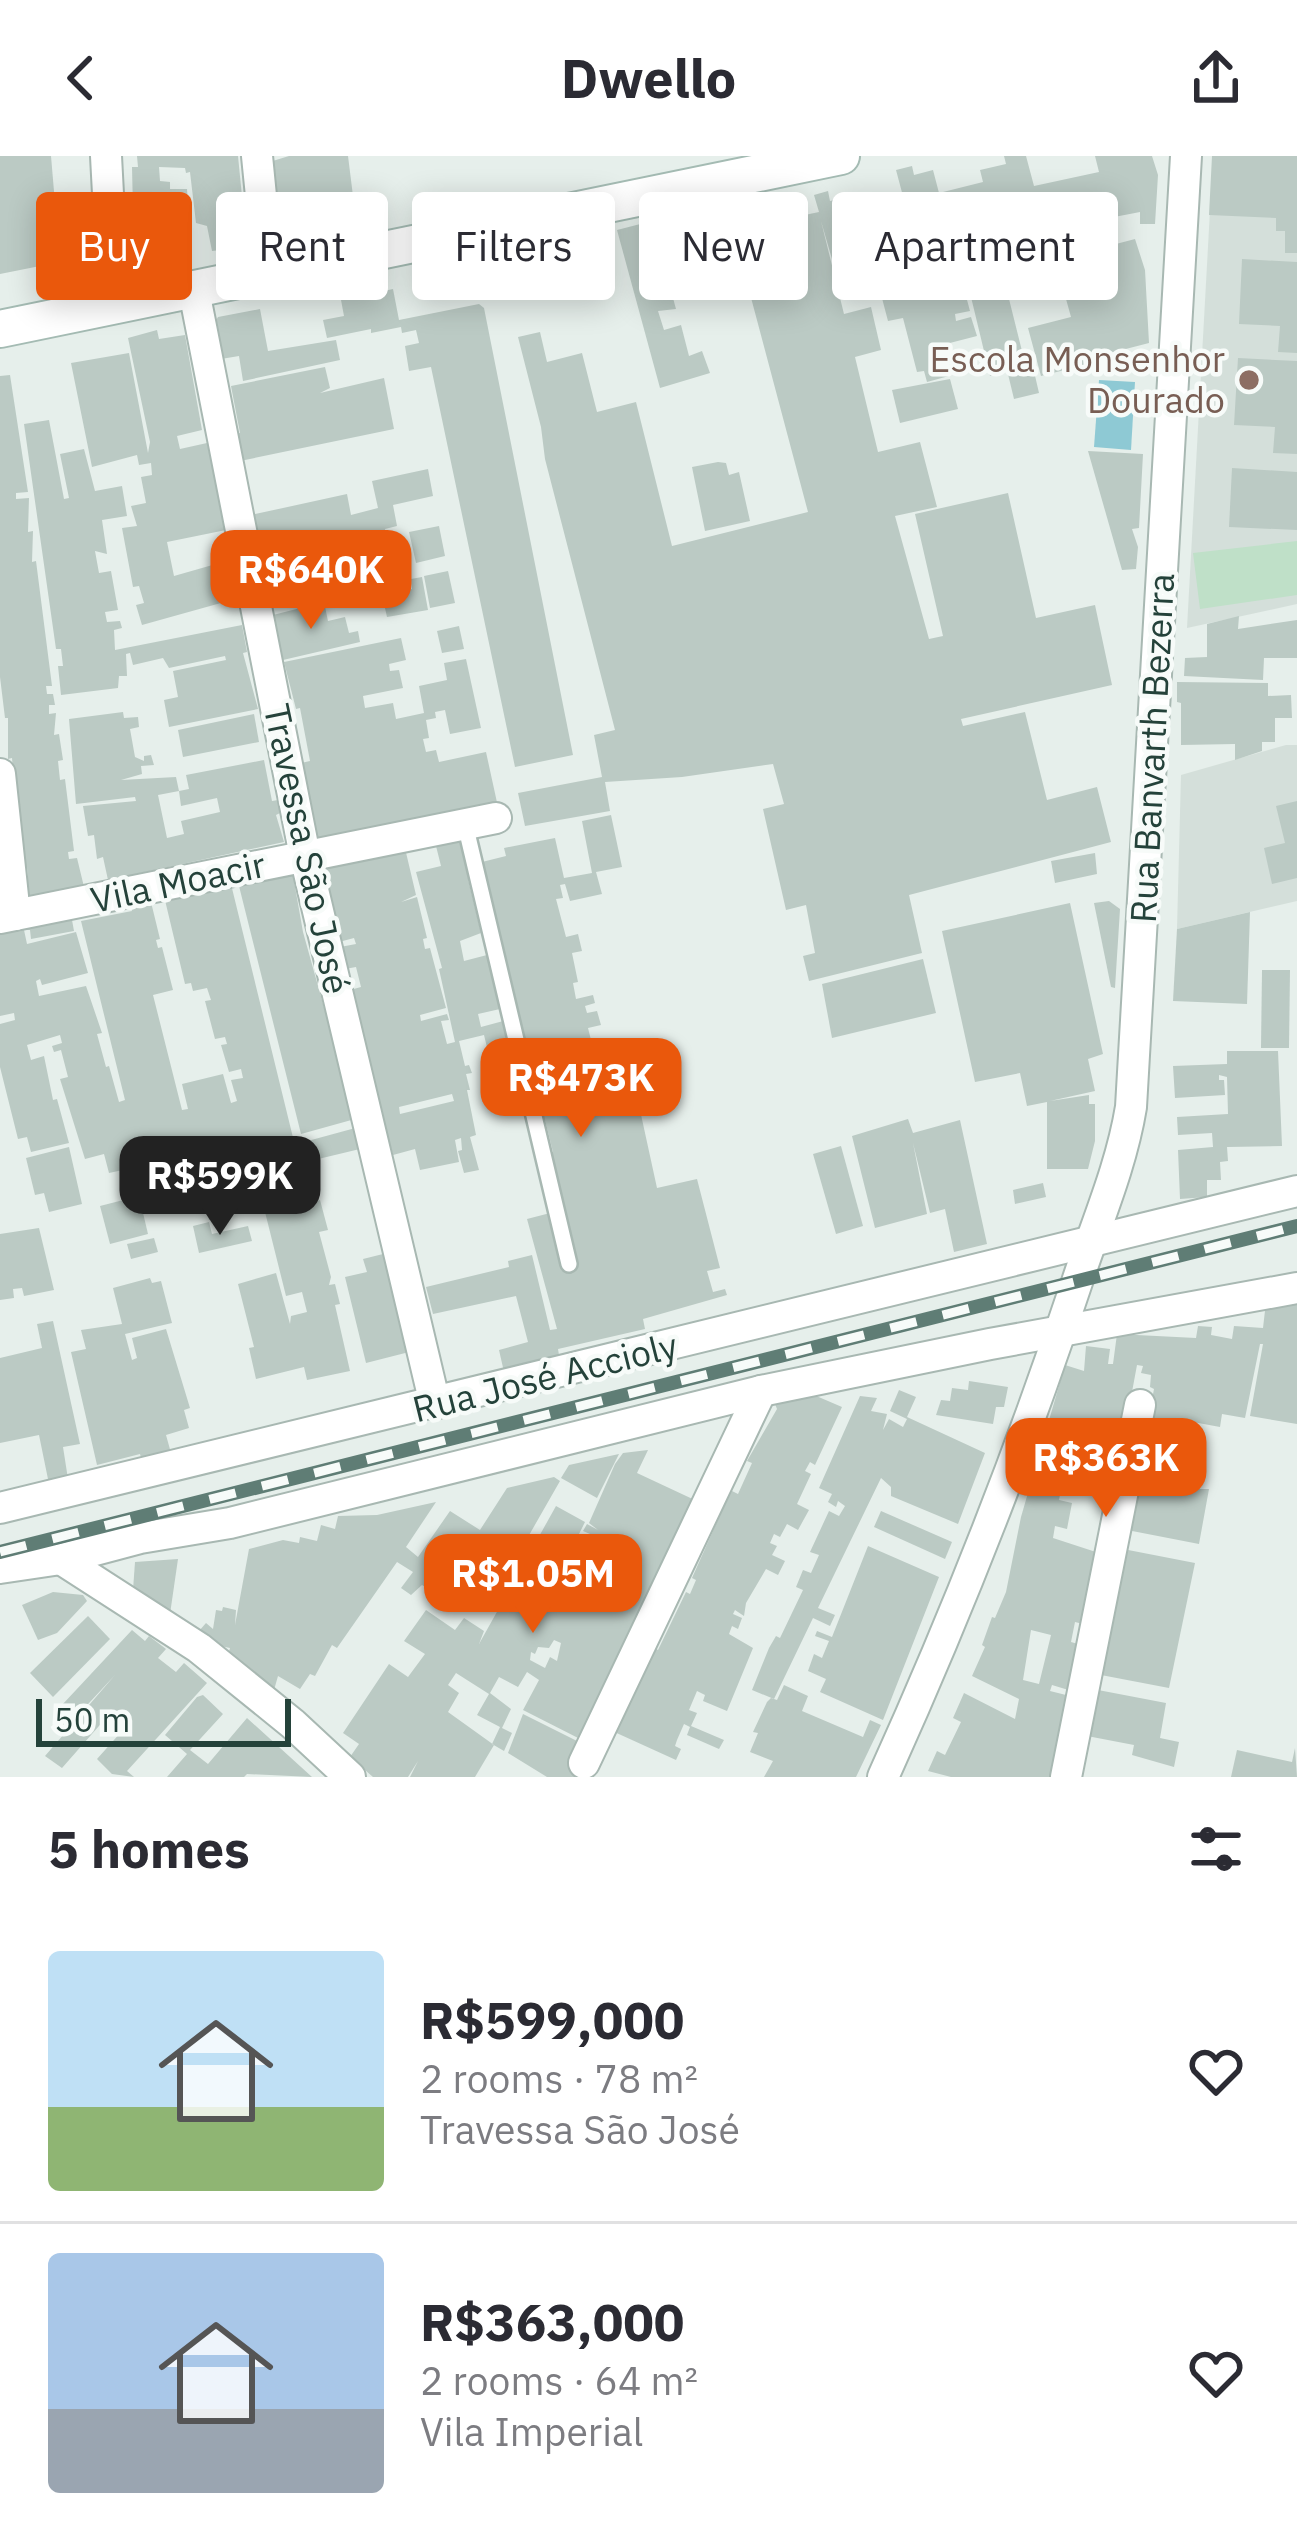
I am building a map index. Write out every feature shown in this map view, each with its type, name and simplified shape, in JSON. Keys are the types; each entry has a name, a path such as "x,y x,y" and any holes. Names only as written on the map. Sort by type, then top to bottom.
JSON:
{"main road":[{"path":"388,251 841,156"},
{"path":"0,329 216,287"}],"street":[{"path":"106,156 114,308"},
{"path":"256,156 260,192"},
{"name":"Rua Banvarth Bezerra","path":"883,1777 950,1630 1126,1142 1186,156"},
{"name":"Travessa São José","path":"194,291 305,856 435,1404"},
{"path":"0,774 8,916"},
{"name":"Vila Moacir","path":"8,916 496,818"},
{"name":"Rua José Accioly","path":"0,1508 1297,1191"},
{"name":"Rua José Accioly","path":"0,1568 230,1523 760,1391 1297,1288"},
{"path":"584,1763 760,1391"},
{"path":"1066,1777 1140,1405"},
{"path":"62,1559 199,1648 350,1777"}],"lane":[{"path":"465,824 569,1264"}],"shaded area":[{"name":"Escola Monsenhor Dourado","path":"1213,156 1297,156 1297,604 1187,628"},
{"path":"1297,745 1297,901 1177,929 1181,775"}],"green space":[{"path":"1297,541 1297,595 1200,609 1193,553"}],"water":[{"path":"1099,380 1135,382 1131,450 1094,447"}],"building":[{"path":"0,156 51,156 54,192 36,192 36,267 0,274"},
{"path":"137,156 238,156 242,192 216,192 216,251 212,251 207,226 196,223 190,172 159,167 160,181 170,182 170,189 187,192 133,192 132,167 138,167"},
{"path":"289,156 348,156 352,192 268,192 263,164"},
{"path":"1004,156 1026,156 1034,186 1099,172 1095,156 1152,156 1158,175 1155,224 1140,224 1140,212 1118,216 1118,192 943,192 983,182 980,170 1006,164"},
{"path":"1212,156 1297,156 1297,253 1285,253 1285,231 1276,231 1276,218 1209,215"},
{"path":"912,166 914,175 933,170 939,192 902,192 896,170"},
{"path":"828,191 832,201 832,259 821,221 832,265 832,300 841,300 844,314 871,307 881,350 855,357 878,452 920,442 937,507 895,516 929,639 943,636 915,514 1008,493 1036,618 1095,605 1112,685 961,719 963,726 1025,712 1047,800 1097,787 1111,842 909,895 922,953 809,981 803,956 815,953 806,905 786,910 763,809 784,804 773,764 605,782 610,811 525,826 518,793 602,777 594,735 615,730 518,337 540,332 547,362 582,353 597,412 636,402 672,546 808,512 752,300 808,300 808,214 819,212 814,195"},
{"path":"639,224 639,300 674,300 676,309 658,311 664,330 681,325 689,356 702,351 710,373 660,388 617,230"},
{"path":"1135,239 1145,270 1149,343 1041,376 1028,328 1071,317 1066,300 1118,300 1118,243"},
{"path":"1242,259 1297,262 1297,353 1278,352 1280,326 1239,324"},
{"path":"393,289 399,320 479,304 484,308 573,755 515,767 431,367 409,371 405,346 419,343 416,330 402,333 401,327 371,333 371,329 327,338 323,320 344,316 341,300 388,300 388,290"},
{"path":"882,300 967,300 970,311 955,314 956,321 971,317 977,336 942,345 949,376 927,382 924,371 917,372 903,318 888,321"},
{"path":"972,300 1009,300 1026,367 1033,367 1039,393 1014,399 1007,370 990,376"},
{"path":"260,309 268,351 336,340 340,360 243,381 239,356 221,359 213,325 218,317"},
{"path":"157,330 159,339 185,335 202,430 177,436 180,449 207,443 226,530 167,542 174,576 216,564 228,601 142,625 136,605 144,603 139,586 133,587 122,528 137,526 131,506 146,503 141,477 152,475 151,463 139,465 137,455 92,467 71,363 129,353 148,453 150,442 128,338"},
{"path":"1238,358 1297,361 1297,454 1273,453 1275,427 1234,425"},
{"path":"325,367 330,388 320,393 384,378 394,429 240,461 231,386"},
{"path":"10,375 28,492 16,493 16,499 29,498 28,532 33,531 32,562 36,561 52,686 46,686 47,694 53,694 55,705 49,705 49,714 56,713 54,735 59,734 60,780 65,779 74,851 68,852 69,859 77,858 85,891 25,902 22,879 28,879 27,867 21,868 0,677 0,376"},
{"path":"950,379 958,409 900,423 892,390"},
{"path":"49,420 64,499 69,498 60,454 84,449 95,491 122,486 127,516 102,520 107,554 95,551 99,573 111,571 118,610 105,612 107,622 120,621 122,628 114,630 115,650 242,625 247,652 243,653 258,709 169,727 164,700 178,697 173,671 226,660 225,656 169,668 163,658 133,665 130,653 126,654 127,676 119,676 118,688 61,695 61,649 56,649 24,424"},
{"path":"1088,451 1143,454 1139,528 1132,529 1138,547 1136,569 1122,570"},
{"path":"726,463 729,475 739,472 750,521 705,531 692,467"},
{"path":"1232,468 1297,472 1297,530 1229,527"},
{"path":"428,469 433,496 393,505 397,526 385,529 386,533 261,560 251,515 347,494 351,515 378,508 372,481"},
{"path":"439,526 445,556 416,563 409,532"},
{"path":"368,549 374,578 297,596 291,569"},
{"path":"448,571 455,603 430,608 424,576"},
{"path":"422,577 428,610 387,617 382,595 412,589 411,579"},
{"path":"324,602 328,621 345,617 349,633 358,631 360,642 283,660 273,615"},
{"path":"1239,616 1238,629 1297,620 1297,658 1264,658 1263,680 1184,676 1185,658 1207,657 1207,624"},
{"path":"459,626 464,649 442,653 437,631"},
{"path":"401,638 406,660 389,664 390,671 399,670 403,688 363,696 365,708 393,703 396,719 424,713 419,686 447,680 444,663 466,659 481,728 450,734 445,710 426,720 429,738 423,739 426,752 436,750 439,762 486,752 498,807 318,843 301,763 310,761 300,708 296,709 284,662"},
{"path":"1177,682 1268,683 1268,696 1291,695 1292,718 1275,718 1275,742 1262,742 1262,751 1235,760 1235,744 1181,745"},
{"path":"123,712 124,718 138,717 139,727 130,729 135,757 144,761 144,756 151,755 154,765 141,766 142,774 121,780 176,777 179,791 189,789 186,775 264,760 272,801 278,800 280,813 276,815 284,842 108,880 103,857 97,859 94,835 88,836 83,806 136,801 135,797 76,804 69,719","holes":["179,791 181,806 217,798 220,812 181,821 184,834 167,838 158,795"]},
{"path":"254,714 259,742 183,757 178,730"},
{"path":"1297,801 1297,878 1272,884 1264,848 1285,843 1276,806"},
{"path":"611,815 622,867 596,872 602,894 570,901 565,884 560,885 563,898 556,899 566,937 578,934 582,951 572,953 576,999 593,995 595,1003 585,1006 587,1013 597,1011 601,1025 588,1028 592,1044 599,1061 626,1055 628,1061 613,1065 614,1073 622,1072 626,1085 633,1083 637,1098 623,1102 620,1087 596,1093 599,1107 619,1103 622,1114 640,1110 657,1188 697,1179 720,1268 707,1271 713,1292 725,1289 727,1295 643,1319 645,1329 558,1349 559,1355 533,1362 536,1375 504,1372 499,1350 528,1342 516,1296 433,1314 426,1287 509,1267 508,1261 532,1255 550,1330 557,1329 527,1219 554,1212 547,1153 553,1152 545,1120 536,1122 482,862 506,856 504,848 555,838 564,878 592,873 582,821"},
{"path":"461,832 481,933 460,941 464,961 487,955 500,1009 478,1014 481,1027 507,1020 524,1088 498,1093 484,1035 459,1041 465,1066 472,1073 466,1074 476,1135 470,1137 479,1170 464,1173 458,1151 462,1150 461,1138 455,1140 459,1162 420,1170 415,1149 393,1155 350,990 361,987 356,967 345,969 340,947 356,944 354,938 339,942 319,862 404,844 416,895 401,902 417,897 427,938 423,939 425,949 430,948 446,1008 420,1015 421,1021 447,1014 449,1020 441,1021 447,1044 455,1042 442,968 416,872 441,866 434,838","holes":["452,1094 454,1101 400,1114 399,1107"]},
{"path":"1095,853 1097,874 1055,883 1051,861"},
{"path":"291,864 303,932 355,1119 301,1134 237,878"},
{"path":"229,876 309,1203 320,1200 328,1230 319,1232 329,1285 335,1284 340,1304 335,1305 350,1371 307,1380 304,1367 256,1379 249,1348 254,1347 238,1284 276,1273 290,1324 291,1316 307,1312 302,1292 286,1296 256,1176 201,1189 197,1173 225,1167 221,1151 142,1173 141,1166 109,1173 104,1154 85,1159 60,1079 68,1077 61,1050 54,1052 52,1046 62,1043 60,1035 27,1045 31,1060 44,1056 69,1143 31,1152 27,1137 18,1139 0,1067 0,1024 15,1020 14,1013 0,1016 0,922 14,919 18,932 24,930 27,944 76,932 88,973 42,985 40,979 36,981 39,996 86,986 102,1033 97,1034 106,1067 119,1102 125,1100 81,921 132,911 130,904 150,898 158,948 162,947 173,990 153,995 182,1110 188,1109 182,1084 223,1074 231,1103 237,1101 231,1080 243,1078 241,1069 229,1072 221,1045 227,1044 225,1037 215,1039 205,1001 211,1000 207,988 193,991 191,983 185,984 164,896"},
{"path":"1109,901 1120,909 1115,988 1111,987 1094,903"},
{"path":"1070,903 1103,1054 1088,1059 1095,1091 1050,1101 1089,1095 1089,1104 1095,1104 1095,1141 1088,1169 1047,1169 1047,1102 1027,1106 1020,1073 975,1082 942,931"},
{"path":"70,909 74,931 31,939 30,930 24,930 21,918"},
{"path":"1250,912 1247,1004 1173,1001 1177,929"},
{"path":"923,959 936,1013 832,1038 822,984"},
{"path":"1262,970 1290,970 1289,1048 1261,1048"},
{"path":"1227,1051 1278,1051 1282,1146 1227,1147 1228,1161 1220,1162 1221,1180 1207,1180 1207,1197 1180,1199 1178,1150 1213,1147 1212,1133 1178,1135 1177,1117 1228,1114 1227,1077 1219,1075 1225,1095 1175,1098 1173,1066 1227,1064"},
{"path":"908,1119 913,1133 960,1120 987,1244 954,1252 945,1209 930,1213 913,1143 927,1214 875,1228 852,1136"},
{"path":"359,1127 364,1148 310,1161 304,1142"},
{"path":"841,1146 863,1226 836,1234 813,1154"},
{"path":"69,1147 82,1204 49,1212 44,1193 35,1195 26,1158"},
{"path":"1043,1183 1046,1197 1015,1204 1013,1190"},
{"path":"139,1196 148,1234 110,1244 100,1206"},
{"path":"229,1198 233,1214 209,1220 205,1204"},
{"path":"209,1222 212,1234 248,1226 252,1241 199,1253 193,1226"},
{"path":"39,1228 54,1290 24,1296 22,1288 13,1289 14,1298 0,1300 0,1234"},
{"path":"154,1238 158,1252 131,1259 127,1244"},
{"path":"387,1253 417,1350 366,1363 345,1277 367,1272 363,1259"},
{"path":"150,1278 152,1283 161,1281 172,1323 125,1334 132,1360 137,1358 132,1338 166,1329 190,1408 184,1410 189,1428 166,1435 171,1453 142,1461 140,1454 97,1465 71,1352 86,1349 81,1330 122,1324 113,1288"},
{"path":"1297,1297 1297,1424 1250,1416 1260,1344 1245,1418 1222,1414 1220,1427 1193,1422 1187,1455 1176,1460 1174,1473 1155,1473 1154,1479 1184,1484 1183,1489 1209,1489 1199,1544 1127,1530 1154,1389 1151,1375 1141,1373 1143,1366 1137,1365 1119,1462 1096,1459 1095,1466 1066,1461 1059,1500 1072,1503 1067,1529 1055,1526 1053,1538 1102,1554 1085,1602 1083,1624 1075,1622 1071,1642 1085,1646 1075,1692 1052,1685 1050,1691 1074,1697 1057,1777 951,1777 928,1771 937,1751 945,1755 961,1722 953,1718 964,1693 1015,1719 1019,1699 972,1676 1006,1592 1021,1517 1065,1365 1084,1371 1086,1346 1110,1349 1108,1364 1113,1364 1117,1334 1196,1338 1198,1326 1212,1327 1211,1335 1232,1339 1234,1326 1263,1328 1266,1302","holes":["1031,1630 1051,1635 1039,1684 1023,1680"]},
{"path":"53,1321 80,1444 63,1447 68,1479 49,1484 39,1435 0,1443 0,1358 42,1348 37,1324"},
{"path":"969,1381 1008,1387 1004,1407 996,1407 993,1424 936,1415 941,1400 950,1401 952,1388 968,1390"},
{"path":"899,1390 916,1397 907,1417 985,1453 958,1524 891,1496 891,1487 881,1478 818,1608 835,1615 830,1626 813,1618 774,1699 752,1690 769,1648 776,1636 780,1638 803,1590 796,1587 803,1570 811,1573 819,1555 810,1552 829,1511 839,1516 845,1506 828,1502 832,1494 819,1488 860,1396 877,1398 871,1411 887,1414 883,1430 889,1419 903,1427 907,1419 890,1411"},
{"path":"814,1395 842,1407 815,1465 810,1462 805,1471 811,1474 797,1504 809,1510 798,1530 787,1524 780,1537 774,1534 770,1543 777,1546 772,1555 785,1561 778,1575 766,1569 746,1603 744,1616 735,1610 733,1614 742,1618 738,1629 732,1626 729,1634 753,1648 727,1711 703,1701 705,1695 697,1691 689,1710 697,1713 691,1726 724,1740 719,1749 687,1735 690,1727 684,1724 675,1746 681,1749 676,1760 610,1730 651,1646 658,1650 686,1592 690,1594 696,1580 692,1578 725,1504 732,1491 738,1494 752,1463 747,1461 777,1409 775,1404"},
{"path":"648,1450 637,1473 699,1502 586,1742 523,1710 539,1680 527,1672 518,1687 499,1677 490,1693 511,1709 502,1728 512,1733 504,1751 494,1745 475,1777 410,1777 418,1761 408,1777 373,1777 350,1757 359,1744 343,1733 389,1664 408,1677 425,1654 404,1641 426,1610 455,1630 464,1618 484,1631 479,1644 556,1506 585,1522 579,1534 595,1541 597,1537 583,1531 587,1524 598,1530 589,1523 615,1464 623,1453","holes":["554,1640 561,1643 557,1661 550,1657 545,1668 530,1660 538,1647 549,1648","456,1673 489,1694 477,1715 500,1727 492,1744 448,1712 459,1693 448,1685"]},
{"path":"619,1454 597,1498 561,1478 569,1465"},
{"path":"554,1477 560,1481 500,1586 458,1563 438,1594 422,1585 411,1595 401,1588 413,1572 397,1562 337,1648 332,1645 315,1676 310,1674 300,1689 278,1676 274,1690 228,1655 230,1648 216,1645 199,1631 206,1623 213,1629 216,1610 223,1607 236,1610 235,1625 249,1549 283,1540 299,1543 300,1537 317,1541 321,1525 335,1529 338,1516 377,1515 436,1502 406,1547 418,1557 450,1511 480,1530 507,1488"},
{"path":"881,1511 952,1542 945,1559 874,1527"},
{"path":"868,1546 939,1577 883,1720 820,1692 826,1679 808,1671 814,1654 822,1658 829,1641 815,1636 817,1631 832,1637"},
{"path":"1123,1549 1195,1563 1169,1688 1101,1675"},
{"path":"178,1559 170,1614 133,1590 135,1562"},
{"path":"53,1592 83,1595 87,1601 57,1633 38,1640 22,1605"},
{"path":"88,1616 110,1639 53,1697 30,1673"},
{"path":"132,1630 166,1649 158,1658 176,1672 184,1663 207,1683 127,1771 134,1777 112,1774 97,1759 122,1731 106,1718 62,1768 45,1756 115,1675 77,1716 62,1705"},
{"path":"784,1685 808,1696 802,1711 863,1737 870,1720 881,1725 856,1777 764,1777 773,1761 750,1752 758,1733 753,1732 767,1702 777,1700"},
{"path":"1098,1690 1166,1703 1160,1738 1179,1742 1174,1767 1132,1755 1134,1745 1087,1736"},
{"path":"203,1695 223,1714 190,1750 208,1764 247,1718 312,1777 167,1777 187,1754 165,1735"},
{"path":"523,1714 585,1745 587,1777 547,1777 508,1753"},
{"path":"1295,1748 1297,1777 1231,1777 1237,1750 1292,1762"}],"railway":[{"path":"0,1552 1297,1226"}],"place":[{"name":"Escola Monsenhor Dourado","path":"1249,380"}]}
